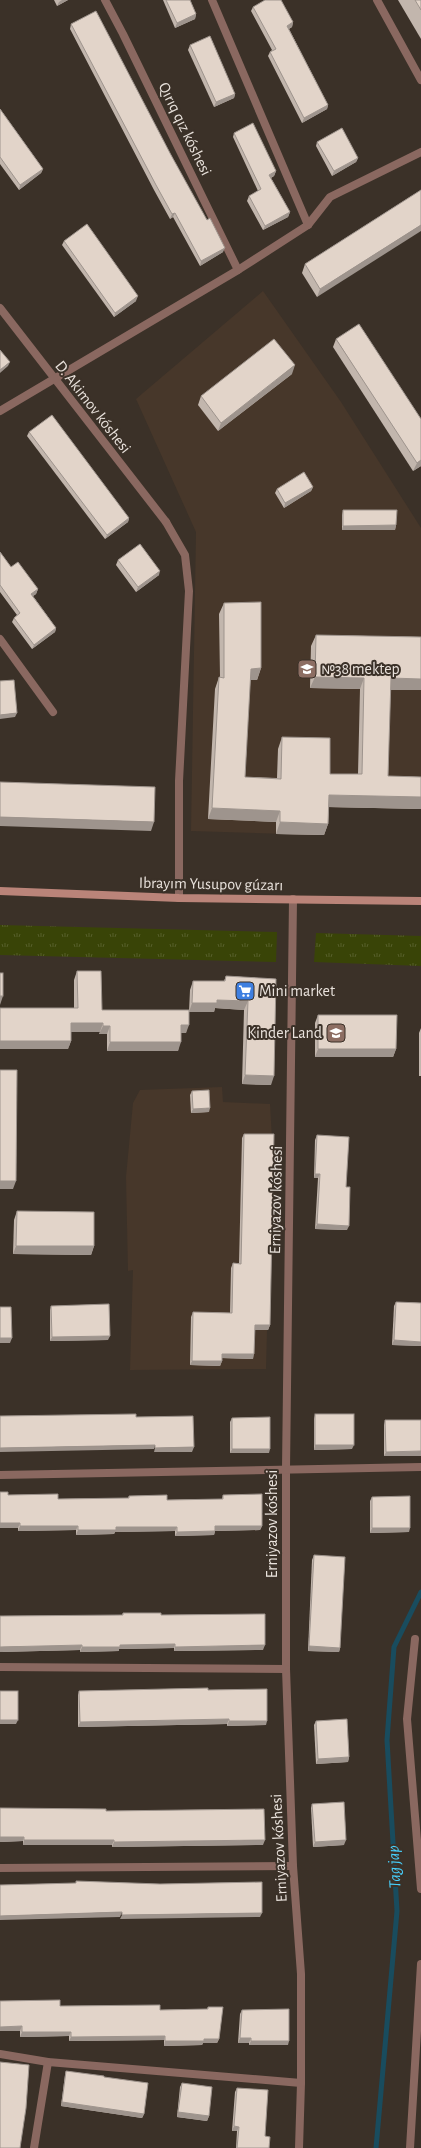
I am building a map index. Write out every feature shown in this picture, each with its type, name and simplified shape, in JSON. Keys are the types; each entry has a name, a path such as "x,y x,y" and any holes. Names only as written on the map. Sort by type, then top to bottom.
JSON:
{"main road":[{"name":"Ibrayım Yusupov gúzarı","path":"0,891 179,898 421,901"}],"street":[{"name":"Qırıq qız kóshesi","path":"105,0 238,270"},
{"path":"212,0 308,225"},
{"path":"377,0 421,80"},
{"path":"0,410 238,270 308,225 330,197 421,152"},
{"name":"D. Akimov kóshesi","path":"0,308 53,379 166,522 185,555 189,591 179,781 179,898"},
{"path":"0,639 52,712"},
{"name":"Erniyazov kóshesi","path":"293,899 286,1469 286,1669 293,1866 301,1974 301,2083 299,2148"},
{"path":"0,1475 421,1467"},
{"path":"415,1639 407,1719 421,1889"},
{"path":"0,1667 286,1669"},
{"path":"0,1868 293,1866"},
{"path":"410,2148 421,1964"},
{"path":"0,2054 48,2062 301,2083"},
{"path":"34,2148 48,2062"}],"shaded area":[{"name":"№38 mektep","path":"263,291 341,402 421,528 421,809 325,807 324,835 191,831 196,532 136,399"},
{"path":"222,1087 223,1102 270,1104 272,1139 266,1369 130,1370 133,1270 128,1271 126,1177 133,1103 140,1090"}],"green space":[{"path":"0,925 277,932 276,962 0,955"},
{"path":"316,933 421,936 421,966 314,962"}],"building":[{"path":"166,0 190,0 196,14 177,23"},
{"path":"265,0 281,0 293,22 287,26 328,105 304,118 270,52 276,49 253,7"},
{"path":"415,0 421,0 421,10"},
{"path":"96,11 171,155 207,220 210,218 225,248 201,261 175,213 172,214 156,185 71,24"},
{"path":"210,36 235,94 216,102 190,45"},
{"path":"0,109 43,169 20,185 0,157"},
{"path":"253,123 276,171 269,175 290,212 265,226 249,196 261,189 234,133"},
{"path":"342,128 358,158 334,171 317,142"},
{"path":"421,190 421,225 320,289 305,264"},
{"path":"87,224 138,296 115,313 64,241"},
{"path":"359,324 421,419 421,460 417,463 336,339"},
{"path":"274,339 295,365 221,423 201,396"},
{"path":"0,350 10,362 0,370"},
{"path":"52,415 129,518 107,535 29,432"},
{"path":"304,472 313,487 285,503 277,489"},
{"path":"343,510 397,510 396,525 343,526"},
{"path":"140,544 160,571 138,587 118,560"},
{"path":"0,552 11,567 18,562 38,589 31,594 56,628 34,645 14,618 20,613 0,585"},
{"path":"261,602 261,668 251,669 245,777 281,779 282,737 330,738 330,774 362,774 364,678 315,677 316,635 421,637 421,679 391,678 388,776 421,777 421,797 329,795 328,824 280,822 280,811 212,808 219,677 224,678 224,603"},
{"path":"14,680 17,713 0,715 0,681"},
{"path":"0,782 155,787 154,822 0,817"},
{"path":"77,971 101,971 102,1010 189,1010 189,1025 181,1025 181,1042 110,1042 110,1026 103,1026 103,1023 71,1023 71,1041 0,1041 0,1008 78,1008"},
{"path":"0,973 3,973 3,996 0,996"},
{"path":"226,976 276,979 274,1076 245,1075 248,1001 217,1000 217,1003 192,1003 193,981 225,981"},
{"path":"318,1015 397,1015 396,1049 318,1049"},
{"path":"0,1070 17,1070 16,1181 0,1181"},
{"path":"209,1090 210,1108 193,1109 192,1091"},
{"path":"244,1134 274,1134 270,1325 255,1325 254,1354 222,1354 222,1361 192,1361 193,1312 232,1313 233,1263 241,1264"},
{"path":"317,1135 349,1137 346,1187 350,1187 349,1226 317,1224 320,1174 315,1174"},
{"path":"17,1211 94,1212 94,1246 16,1246"},
{"path":"396,1302 421,1303 421,1342 394,1340"},
{"path":"109,1304 110,1336 52,1337 51,1306"},
{"path":"0,1307 11,1307 12,1338 0,1338"},
{"path":"136,1414 136,1417 193,1416 194,1447 155,1448 155,1445 0,1448 0,1416"},
{"path":"315,1414 354,1414 354,1445 315,1445"},
{"path":"270,1417 270,1449 232,1449 232,1418"},
{"path":"385,1420 421,1420 421,1451 386,1452"},
{"path":"0,1492 8,1492 8,1495 58,1494 58,1499 129,1498 129,1496 167,1495 167,1500 223,1499 223,1495 262,1494 262,1526 215,1526 215,1531 177,1532 177,1527 116,1527 116,1530 78,1530 78,1526 20,1526 20,1523 0,1523"},
{"path":"410,1496 410,1528 372,1528 372,1497"},
{"path":"314,1555 345,1557 340,1648 309,1646"},
{"path":"123,1613 161,1613 161,1615 265,1614 265,1645 175,1647 175,1644 120,1645 120,1647 82,1647 82,1645 0,1647 0,1616 123,1615"},
{"path":"208,1688 208,1690 267,1689 267,1721 229,1721 229,1719 80,1722 79,1691"},
{"path":"0,1691 18,1691 18,1720 0,1720"},
{"path":"347,1719 349,1757 318,1759 316,1721"},
{"path":"344,1802 346,1840 315,1842 312,1804"},
{"path":"0,1808 106,1809 106,1811 264,1809 265,1840 114,1842 114,1840 24,1840 24,1837 0,1837"},
{"path":"76,1881 160,1884 262,1882 262,1913 122,1915 122,1912 0,1916 0,1885 76,1883"},
{"path":"60,2000 60,2006 160,2005 160,2010 208,2009 208,2007 223,2007 219,2039 204,2039 204,2041 165,2041 165,2036 71,2037 71,2032 22,2032 22,2026 0,2027 0,2001"},
{"path":"289,2009 289,2041 251,2041 251,2038 240,2038 242,2010"},
{"path":"0,2062 29,2065 26,2108 20,2148 0,2148"},
{"path":"66,2071 148,2083 144,2114 62,2102"},
{"path":"182,2083 212,2087 209,2116 178,2112"},
{"path":"237,2088 268,2090 265,2136 270,2137 269,2148 237,2148 239,2127 234,2126"}],"waterway":[{"name":"Tag jap","path":"376,2148 397,1911 387,1740 394,1647 421,1592"}],"place":[{"name":"№38 mektep","path":"307,669"},
{"name":"Mini market","path":"245,991"},
{"name":"Kinder Land","path":"336,1033"}]}
